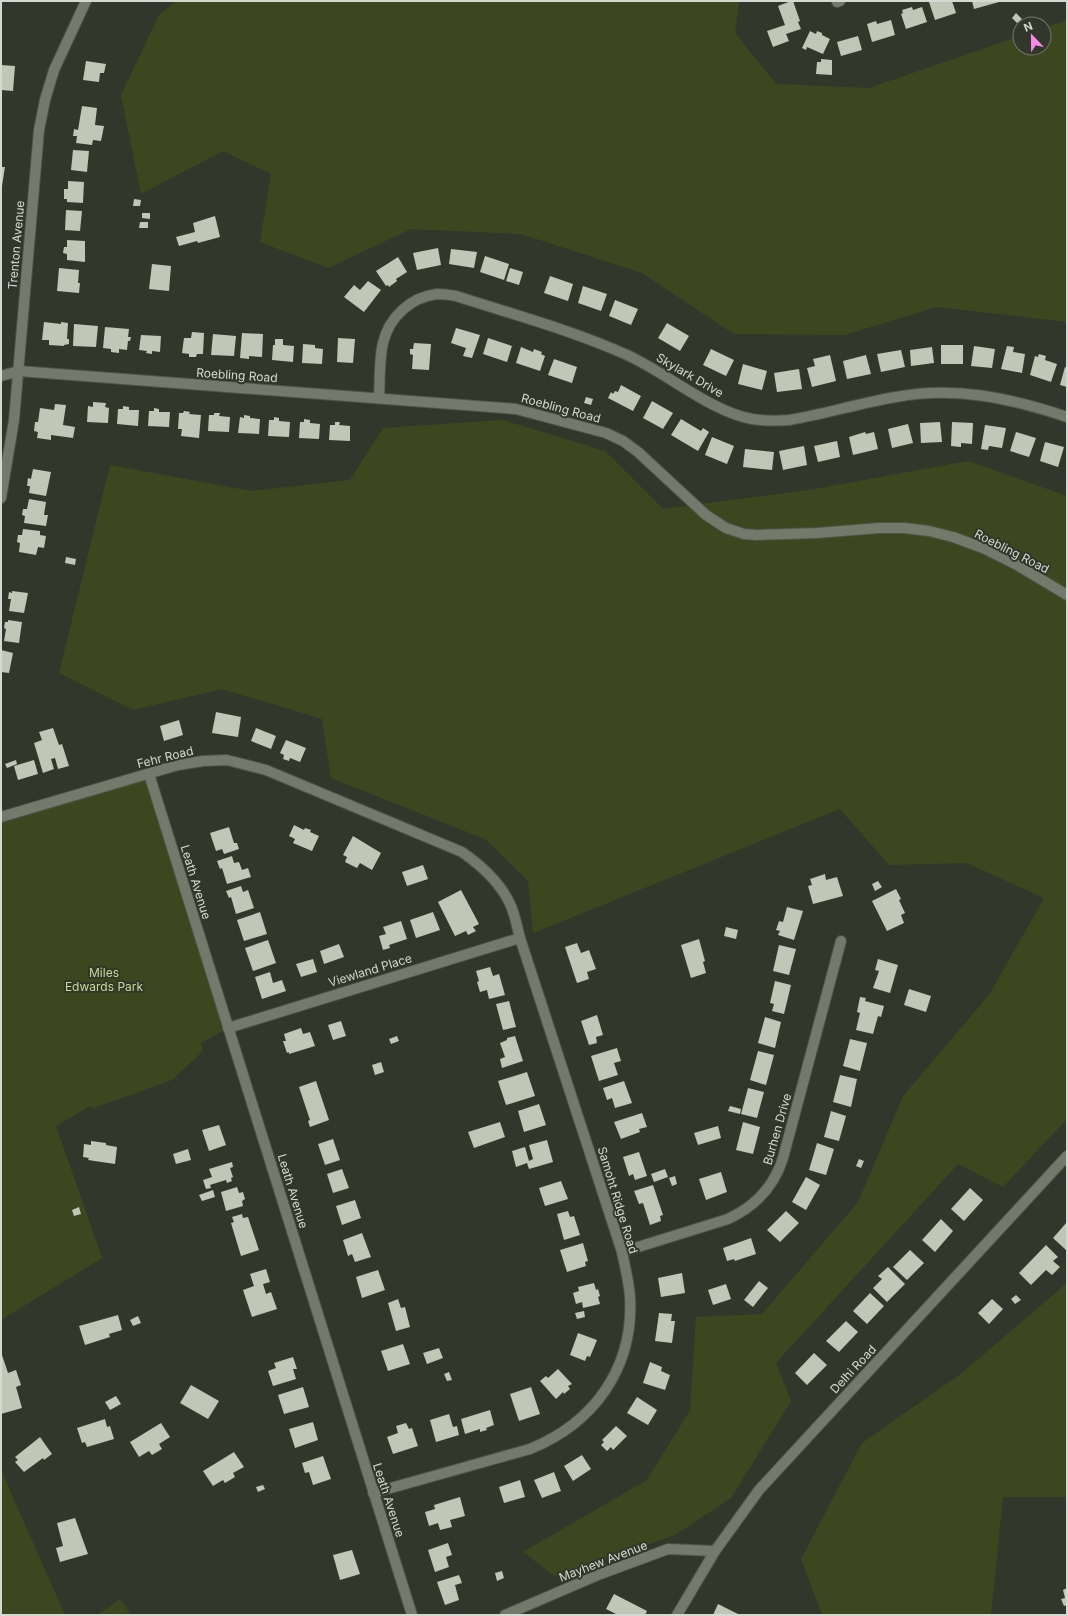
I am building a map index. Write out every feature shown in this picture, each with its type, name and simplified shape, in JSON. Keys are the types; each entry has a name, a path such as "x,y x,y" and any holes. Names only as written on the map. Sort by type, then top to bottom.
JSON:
{"street":[{"name":"Trenton Avenue","path":"1,498 14,420 39,130 45,100 54,70 86,1"},
{"name":"Skylark Drive","path":"379,398 383,344 392,322 409,304 438,294 456,296 598,343 640,362 717,407 752,419 770,421 789,420 897,397 927,393 958,392 988,395 1018,401 1067,417"},
{"name":"Roebling Road","path":"1,376 19,371 516,409 606,433 623,442 638,452 716,522 726,528 744,534 756,535 817,533 879,528 904,528 929,532 953,537 983,548 1016,565 1067,595"},
{"name":"Fehr Road","path":"1,817 178,765 203,761 227,760 266,770 400,825"},
{"name":"Leath Avenue","path":"149,774 412,1615"},
{"name":"Samoht Ridge Road","path":"373,1493 530,1449 563,1433 582,1418 599,1400 612,1379 622,1357 630,1321 630,1297 622,1252 520,938 511,906 502,889 477,862 462,852 400,825"},
{"name":"Viewland Place","path":"228,1028 520,938"},
{"name":"Burhen Drive","path":"622,1252 728,1219 754,1204 771,1186 784,1158 841,941"},
{"name":"Delhi Road","path":"677,1615 715,1551 759,1490 1067,1156"},
{"name":"Mayhew Avenue","path":"506,1615 598,1575 668,1550 715,1551"}],"green space":[{"path":"176,1 739,1 735,33 776,84 869,88 1012,39 1012,56 1052,56 1052,25 1067,20 1067,322 937,307 844,335 734,334 642,273 521,234 411,229 328,268 260,242 271,174 223,151 141,194 121,95 159,15"},
{"path":"503,420 605,451 663,509 809,490 968,461 1067,496 1067,1119 1003,1187 958,1164 776,1363 791,1401 731,1498 675,1535 556,1577 523,1552 647,1480 690,1410 696,1317 762,1314 858,1202 903,1096 989,995 1044,898 967,863 889,865 840,809 533,933 528,881 485,839 331,778 322,719 222,689 133,710 59,673 110,465 251,491 350,480 383,428"},
{"name":"Miles Edwards Park","path":"149,774 228,1028 201,1043 203,1051 172,1080 94,1108 90,1106 56,1126 102,1258 1,1320 1,817"},
{"path":"1067,1283 1067,1497 1003,1497 991,1615 822,1615 801,1559 862,1443 962,1373"},
{"path":"1,1470 65,1615 1,1615"},
{"path":"120,1599 131,1615 97,1615"}],"building":[{"path":"793,1 800,21 798,22 801,29 786,34 789,41 773,47 767,31 785,25 778,6"},
{"path":"952,1 956,13 935,20 929,2"},
{"path":"972,1 999,1 999,2 974,9"},
{"path":"912,7 913,10 922,7 927,22 906,29 901,14 903,13 902,10"},
{"path":"891,20 895,35 872,42 867,24 876,21 877,24"},
{"path":"810,31 816,34 817,31 822,33 822,35 830,39 823,54 807,47 806,50 802,48"},
{"path":"858,36 862,50 841,56 837,42"},
{"path":"821,59 832,60 832,75 816,74 817,62 821,62"},
{"path":"86,61 106,64 104,73 100,73 99,82 83,80"},
{"path":"1,65 15,66 13,91 1,90"},
{"path":"82,106 97,108 95,125 104,126 101,141 93,140 92,145 76,143 77,136 73,136 74,129 78,130"},
{"path":"73,150 89,151 87,172 71,170"},
{"path":"1,167 5,167 2,186 1,185"},
{"path":"68,181 84,182 83,203 67,202 67,199 64,199 64,189 68,189"},
{"path":"134,199 141,200 140,206 133,206"},
{"path":"66,210 82,211 80,231 65,230"},
{"path":"142,213 150,213 150,219 142,218"},
{"path":"215,216 220,237 179,246 176,237 195,232 193,223"},
{"path":"140,222 148,222 148,228 139,228"},
{"path":"67,240 85,241 85,262 67,260 67,254 63,253 64,247 67,247"},
{"path":"438,248 441,265 417,270 413,253"},
{"path":"451,249 477,252 474,268 449,264"},
{"path":"485,256 509,264 504,280 480,272"},
{"path":"398,257 407,272 396,279 397,281 389,287 388,285 386,286 376,271"},
{"path":"152,264 171,266 169,291 149,289"},
{"path":"59,268 79,270 79,293 57,291"},
{"path":"510,268 523,272 519,285 506,281"},
{"path":"550,276 573,284 568,301 544,293"},
{"path":"368,281 381,290 364,312 344,297 354,285 360,290"},
{"path":"583,286 607,294 601,311 578,303"},
{"path":"615,300 638,309 631,325 609,316"},
{"path":"44,322 61,324 61,322 68,323 67,339 69,339 69,344 64,346 49,345 49,340 42,340"},
{"path":"667,323 689,336 680,351 658,338"},
{"path":"74,324 98,326 96,347 73,346"},
{"path":"105,327 129,329 128,337 131,337 130,341 128,341 127,350 119,349 119,353 111,352 111,349 103,348"},
{"path":"456,328 480,335 472,358 463,356 466,348 451,343"},
{"path":"192,332 204,333 203,354 197,354 196,357 189,357 189,354 182,353 184,338 191,338"},
{"path":"242,333 263,334 262,357 249,356 249,359 240,358"},
{"path":"213,334 236,336 234,356 211,355"},
{"path":"141,335 161,336 160,352 152,351 152,354 146,353 147,351 139,350"},
{"path":"338,338 355,339 353,363 337,362"},
{"path":"488,338 512,346 507,362 483,354"},
{"path":"275,339 283,339 283,345 294,346 293,362 272,360"},
{"path":"414,343 431,344 429,370 412,369 413,355 410,354 410,349 413,349"},
{"path":"303,344 315,345 315,348 323,349 322,364 302,363"},
{"path":"941,345 963,345 963,364 941,364"},
{"path":"974,346 995,349 992,368 971,366"},
{"path":"1007,346 1014,347 1013,352 1025,354 1022,373 1001,369"},
{"path":"521,347 533,352 534,349 542,352 541,354 545,356 540,371 516,363"},
{"path":"932,347 934,363 911,366 910,350"},
{"path":"711,349 734,360 726,376 703,365"},
{"path":"901,350 905,367 881,372 877,354"},
{"path":"1039,354 1046,356 1045,360 1057,364 1051,382 1030,375 1035,356 1038,357"},
{"path":"830,355 836,381 812,387 807,368 815,366 813,359"},
{"path":"866,355 871,374 847,379 843,361"},
{"path":"554,359 577,367 572,383 548,375"},
{"path":"743,364 767,371 762,390 738,384"},
{"path":"1065,367 1067,368 1067,387 1060,385"},
{"path":"799,369 802,389 777,392 774,373"},
{"path":"621,385 641,396 633,411 608,398 611,392 613,394 615,391 618,392"},
{"path":"586,397 593,399 591,405 584,403"},
{"path":"652,401 673,413 663,429 643,418"},
{"path":"93,402 106,403 105,407 109,408 108,423 87,422 88,406 93,407"},
{"path":"55,404 66,405 63,425 75,427 73,438 51,435 51,440 37,438 38,432 34,431 35,422 38,422 40,408 54,410"},
{"path":"123,406 129,407 129,410 139,410 138,426 117,424 118,409 123,409"},
{"path":"154,408 159,409 159,412 170,412 169,427 148,426 149,411 154,411"},
{"path":"184,411 190,412 189,414 201,415 199,438 181,436 182,429 178,429 179,413 183,413"},
{"path":"214,413 220,413 219,416 230,417 229,432 208,431 209,415 214,415"},
{"path":"244,415 250,416 250,418 260,419 259,434 238,433 240,417 244,418"},
{"path":"274,417 279,418 279,421 290,422 289,437 268,436 269,420 274,420"},
{"path":"304,419 310,420 310,423 320,424 319,439 299,438 300,422 304,422"},
{"path":"681,419 701,431 703,428 709,432 698,451 671,435"},
{"path":"335,422 340,422 339,425 350,426 350,441 329,440 330,425 335,425"},
{"path":"940,422 942,442 921,443 920,423"},
{"path":"952,422 973,423 972,444 961,443 961,447 951,446"},
{"path":"908,424 913,443 892,448 888,429"},
{"path":"985,425 1006,428 1002,448 989,446 988,450 981,449"},
{"path":"865,432 866,434 874,432 878,449 853,455 849,437"},
{"path":"1016,432 1036,438 1029,457 1010,451"},
{"path":"712,437 734,446 727,464 705,455"},
{"path":"837,441 840,457 818,462 814,446"},
{"path":"1045,442 1064,447 1058,467 1040,461"},
{"path":"804,446 807,465 783,470 779,451"},
{"path":"745,449 774,452 772,470 743,467"},
{"path":"33,469 51,472 46,496 29,493 30,486 27,486 28,478 31,479"},
{"path":"29,499 46,502 44,515 48,515 46,526 24,523 25,516 22,515 23,509 27,509"},
{"path":"23,529 40,531 40,535 46,536 44,548 38,547 36,555 19,552 20,543 17,542 18,535 22,535"},
{"path":"66,557 76,559 75,565 65,563"},
{"path":"12,591 28,593 24,613 9,611 11,599 8,599 9,592 12,593"},
{"path":"8,620 22,622 19,643 4,641 6,629 4,628 5,622 8,622"},
{"path":"1,650 13,653 9,673 1,672"},
{"path":"216,712 241,717 238,737 212,733"},
{"path":"179,720 183,735 164,741 160,726"},
{"path":"53,728 59,745 62,744 69,766 58,769 55,758 51,759 54,769 43,773 34,743 42,740 39,732"},
{"path":"256,728 276,736 271,749 251,741"},
{"path":"286,740 306,748 300,762 290,758 289,761 283,759 284,755 280,753"},
{"path":"16,760 17,764 7,768 5,764"},
{"path":"34,760 38,774 18,780 14,766"},
{"path":"294,825 304,830 305,828 311,830 310,832 319,836 312,851 293,843 295,839 289,836"},
{"path":"229,827 234,843 237,843 239,849 224,854 222,849 216,851 210,833"},
{"path":"353,836 381,853 372,870 360,863 357,868 345,862 347,857 343,855"},
{"path":"232,856 234,863 239,862 242,870 248,868 251,877 227,884 222,868 220,869 217,861"},
{"path":"423,865 428,879 407,886 402,872"},
{"path":"825,874 826,880 837,877 843,896 813,904 808,886 812,885 810,879"},
{"path":"878,881 882,887 875,891 872,884"},
{"path":"241,886 243,892 248,890 254,908 236,914 231,897 229,898 226,891"},
{"path":"896,889 905,913 901,915 904,923 887,931 872,901"},
{"path":"461,890 479,924 473,927 476,931 468,935 466,931 455,936 438,902"},
{"path":"787,907 803,911 794,940 778,935 780,931 776,930 779,921 783,922"},
{"path":"260,912 267,934 244,941 237,920"},
{"path":"433,912 440,930 416,938 410,920"},
{"path":"401,921 407,939 389,945 390,948 383,950 379,936 386,934 383,927"},
{"path":"726,927 738,930 736,939 724,936"},
{"path":"699,939 705,961 703,962 706,973 691,978 681,945"},
{"path":"268,940 276,963 253,971 245,948"},
{"path":"577,943 581,953 589,950 596,969 587,972 589,979 577,983 565,947"},
{"path":"339,944 344,957 324,964 320,951"},
{"path":"779,945 796,949 789,975 773,971"},
{"path":"313,959 317,972 301,977 296,964"},
{"path":"878,959 898,965 890,993 873,988 879,971 875,970"},
{"path":"490,967 493,976 499,974 505,995 489,999 487,990 480,992 476,971"},
{"path":"270,972 273,983 282,980 286,991 262,999 255,977"},
{"path":"775,981 791,985 784,1014 772,1011 774,1004 770,1003"},
{"path":"909,989 931,996 926,1012 904,1005"},
{"path":"860,997 866,998 865,1001 884,1006 881,1017 878,1016 873,1034 856,1030 860,1013 857,1012"},
{"path":"509,1001 516,1027 503,1030 496,1004"},
{"path":"597,1015 603,1035 596,1037 597,1043 589,1045 581,1021"},
{"path":"765,1017 781,1022 775,1048 758,1043"},
{"path":"341,1021 346,1036 333,1040 328,1025"},
{"path":"301,1028 303,1034 310,1032 315,1046 289,1054 289,1052 287,1053 283,1041 286,1041 284,1034"},
{"path":"397,1036 399,1041 391,1044 389,1039"},
{"path":"515,1036 523,1061 502,1068 500,1059 505,1057 500,1043 507,1040 507,1038"},
{"path":"850,1039 867,1043 860,1071 843,1066"},
{"path":"617,1048 621,1061 614,1063 618,1075 599,1081 591,1056"},
{"path":"758,1051 774,1055 766,1085 750,1080"},
{"path":"381,1062 384,1072 375,1075 372,1065"},
{"path":"527,1072 535,1096 506,1105 498,1081"},
{"path":"840,1075 857,1079 851,1107 833,1102"},
{"path":"316,1081 329,1120 310,1127 308,1121 310,1120 299,1087"},
{"path":"624,1081 632,1103 615,1108 612,1098 607,1100 603,1088"},
{"path":"748,1088 764,1092 757,1118 741,1114"},
{"path":"539,1104 546,1125 524,1132 518,1111"},
{"path":"730,1106 741,1109 740,1114 728,1111"},
{"path":"831,1111 846,1116 839,1141 824,1137"},
{"path":"642,1113 647,1127 639,1129 640,1132 621,1139 614,1122"},
{"path":"500,1122 505,1137 474,1148 468,1132"},
{"path":"743,1122 760,1127 753,1154 736,1150"},
{"path":"219,1125 226,1145 209,1151 202,1130"},
{"path":"718,1126 721,1138 698,1145 694,1133"},
{"path":"333,1139 340,1160 325,1165 318,1144"},
{"path":"547,1140 553,1162 529,1169 527,1163 516,1167 512,1151 525,1147 529,1161 533,1159 529,1145"},
{"path":"91,1141 106,1143 106,1145 117,1147 115,1164 88,1160 89,1158 83,1157 84,1144 91,1145"},
{"path":"817,1143 834,1149 826,1175 809,1170"},
{"path":"188,1149 191,1160 176,1164 173,1154"},
{"path":"639,1152 647,1176 635,1180 633,1174 629,1176 623,1157"},
{"path":"859,1159 864,1161 861,1168 856,1166"},
{"path":"232,1162 233,1167 230,1168 233,1177 231,1178 232,1181 227,1183 226,1180 213,1184 210,1185 211,1188 206,1189 203,1180 212,1177 209,1169"},
{"path":"342,1169 349,1188 333,1193 327,1174"},
{"path":"665,1169 668,1177 654,1182 651,1174"},
{"path":"721,1172 727,1192 706,1200 699,1179"},
{"path":"675,1176 677,1184 672,1186 669,1178"},
{"path":"806,1177 820,1185 806,1210 792,1202"},
{"path":"561,1181 568,1199 545,1206 539,1188"},
{"path":"653,1185 663,1215 660,1216 661,1221 650,1225 643,1203 639,1204 634,1191"},
{"path":"237,1187 239,1193 243,1192 245,1199 242,1201 243,1206 226,1211 221,1192"},
{"path":"970,1188 983,1200 964,1221 951,1209"},
{"path":"213,1190 215,1197 202,1201 199,1195"},
{"path":"355,1200 361,1218 342,1225 336,1206"},
{"path":"79,1207 81,1214 74,1216 72,1210"},
{"path":"568,1211 570,1217 574,1216 580,1235 564,1240 557,1214"},
{"path":"786,1211 799,1223 780,1242 767,1230"},
{"path":"242,1214 243,1218 248,1217 259,1250 241,1256 231,1223 234,1222 232,1217"},
{"path":"941,1219 953,1231 935,1252 922,1240"},
{"path":"1067,1222 1067,1248 1066,1250 1053,1238"},
{"path":"362,1233 371,1257 355,1262 352,1254 348,1256 343,1240"},
{"path":"751,1238 756,1254 735,1261 734,1259 727,1261 723,1248"},
{"path":"583,1243 588,1261 585,1262 586,1266 567,1272 560,1250"},
{"path":"1046,1245 1058,1257 1053,1261 1060,1267 1052,1275 1046,1270 1031,1285 1019,1273"},
{"path":"910,1250 924,1263 907,1280 893,1267"},
{"path":"888,1267 905,1284 887,1302 873,1288 882,1279 878,1276"},
{"path":"266,1269 270,1282 263,1284 266,1294 271,1292 277,1309 252,1317 243,1290 254,1286 250,1274"},
{"path":"378,1270 385,1290 362,1298 356,1277"},
{"path":"682,1273 685,1293 661,1297 658,1278"},
{"path":"759,1281 768,1288 753,1307 744,1300"},
{"path":"594,1283 600,1296 598,1297 600,1304 583,1308 582,1302 576,1304 573,1293 579,1291 578,1287"},
{"path":"726,1284 731,1299 713,1305 708,1290"},
{"path":"870,1293 884,1306 867,1324 853,1311"},
{"path":"1016,1295 1021,1300 1015,1304 1011,1299"},
{"path":"398,1299 401,1308 405,1307 410,1327 396,1331 388,1303"},
{"path":"992,1299 1003,1309 989,1324 978,1313"},
{"path":"584,1311 585,1317 577,1319 575,1313"},
{"path":"659,1313 672,1314 671,1321 675,1321 672,1343 655,1341"},
{"path":"118,1315 122,1330 109,1334 110,1337 85,1345 79,1326"},
{"path":"138,1316 141,1323 133,1326 130,1320"},
{"path":"846,1321 858,1332 839,1352 826,1341"},
{"path":"578,1333 597,1340 590,1357 587,1356 585,1361 570,1355"},
{"path":"403,1344 410,1364 388,1371 381,1351"},
{"path":"439,1348 443,1358 427,1364 423,1353"},
{"path":"1,1352 8,1373 16,1370 21,1385 16,1387 22,1408 1,1414"},
{"path":"814,1353 827,1365 807,1385 795,1373"},
{"path":"293,1357 297,1369 293,1369 296,1379 273,1386 268,1371 276,1368 274,1363"},
{"path":"650,1362 662,1367 661,1371 670,1375 665,1390 643,1383"},
{"path":"558,1369 572,1384 568,1386 570,1389 564,1394 563,1392 556,1399 540,1381 546,1376 548,1378"},
{"path":"449,1372 452,1380 447,1381 444,1374"},
{"path":"191,1385 219,1401 208,1419 180,1403"},
{"path":"303,1387 309,1407 284,1414 278,1395"},
{"path":"531,1387 540,1414 519,1421 510,1394"},
{"path":"116,1396 121,1404 110,1410 105,1402"},
{"path":"637,1397 657,1410 648,1425 627,1413"},
{"path":"490,1410 494,1425 486,1428 487,1430 480,1432 480,1429 465,1434 461,1419"},
{"path":"449,1414 453,1427 457,1426 459,1435 436,1442 430,1420"},
{"path":"105,1419 107,1427 110,1426 114,1439 87,1447 85,1442 82,1443 77,1428"},
{"path":"313,1422 318,1440 295,1448 289,1429"},
{"path":"161,1423 170,1437 159,1444 162,1449 152,1455 149,1451 139,1457 130,1442"},
{"path":"406,1423 409,1429 412,1428 418,1446 393,1454 387,1437 398,1433 396,1426"},
{"path":"616,1426 627,1436 613,1450 611,1447 607,1451 601,1445 604,1442 602,1440"},
{"path":"40,1437 52,1454 44,1460 43,1458 24,1472 15,1462 18,1460 15,1457"},
{"path":"234,1452 244,1467 233,1473 235,1477 225,1483 223,1480 213,1486 203,1471"},
{"path":"582,1455 591,1469 573,1481 564,1466"},
{"path":"323,1456 331,1479 313,1485 309,1472 305,1473 302,1463"},
{"path":"554,1472 561,1491 542,1498 534,1480"},
{"path":"520,1480 525,1497 504,1503 499,1487"},
{"path":"263,1485 265,1489 258,1492 256,1487"},
{"path":"460,1497 465,1516 450,1520 452,1527 440,1530 438,1523 429,1526 425,1512 435,1509 434,1505"},
{"path":"75,1518 88,1554 60,1562 56,1548 63,1546 57,1523"},
{"path":"448,1543 452,1555 446,1557 449,1567 435,1572 428,1550"},
{"path":"352,1550 360,1574 340,1580 333,1555"},
{"path":"502,1571 504,1578 497,1581 495,1573"},
{"path":"459,1575 462,1583 455,1585 459,1600 445,1605 437,1582"},
{"path":"1067,1588 1067,1605 1064,1606 1061,1599 1065,1598 1063,1590"},
{"path":"614,1594 647,1611 645,1615 618,1615 606,1609"},
{"path":"718,1604 740,1615 713,1615"}]}
